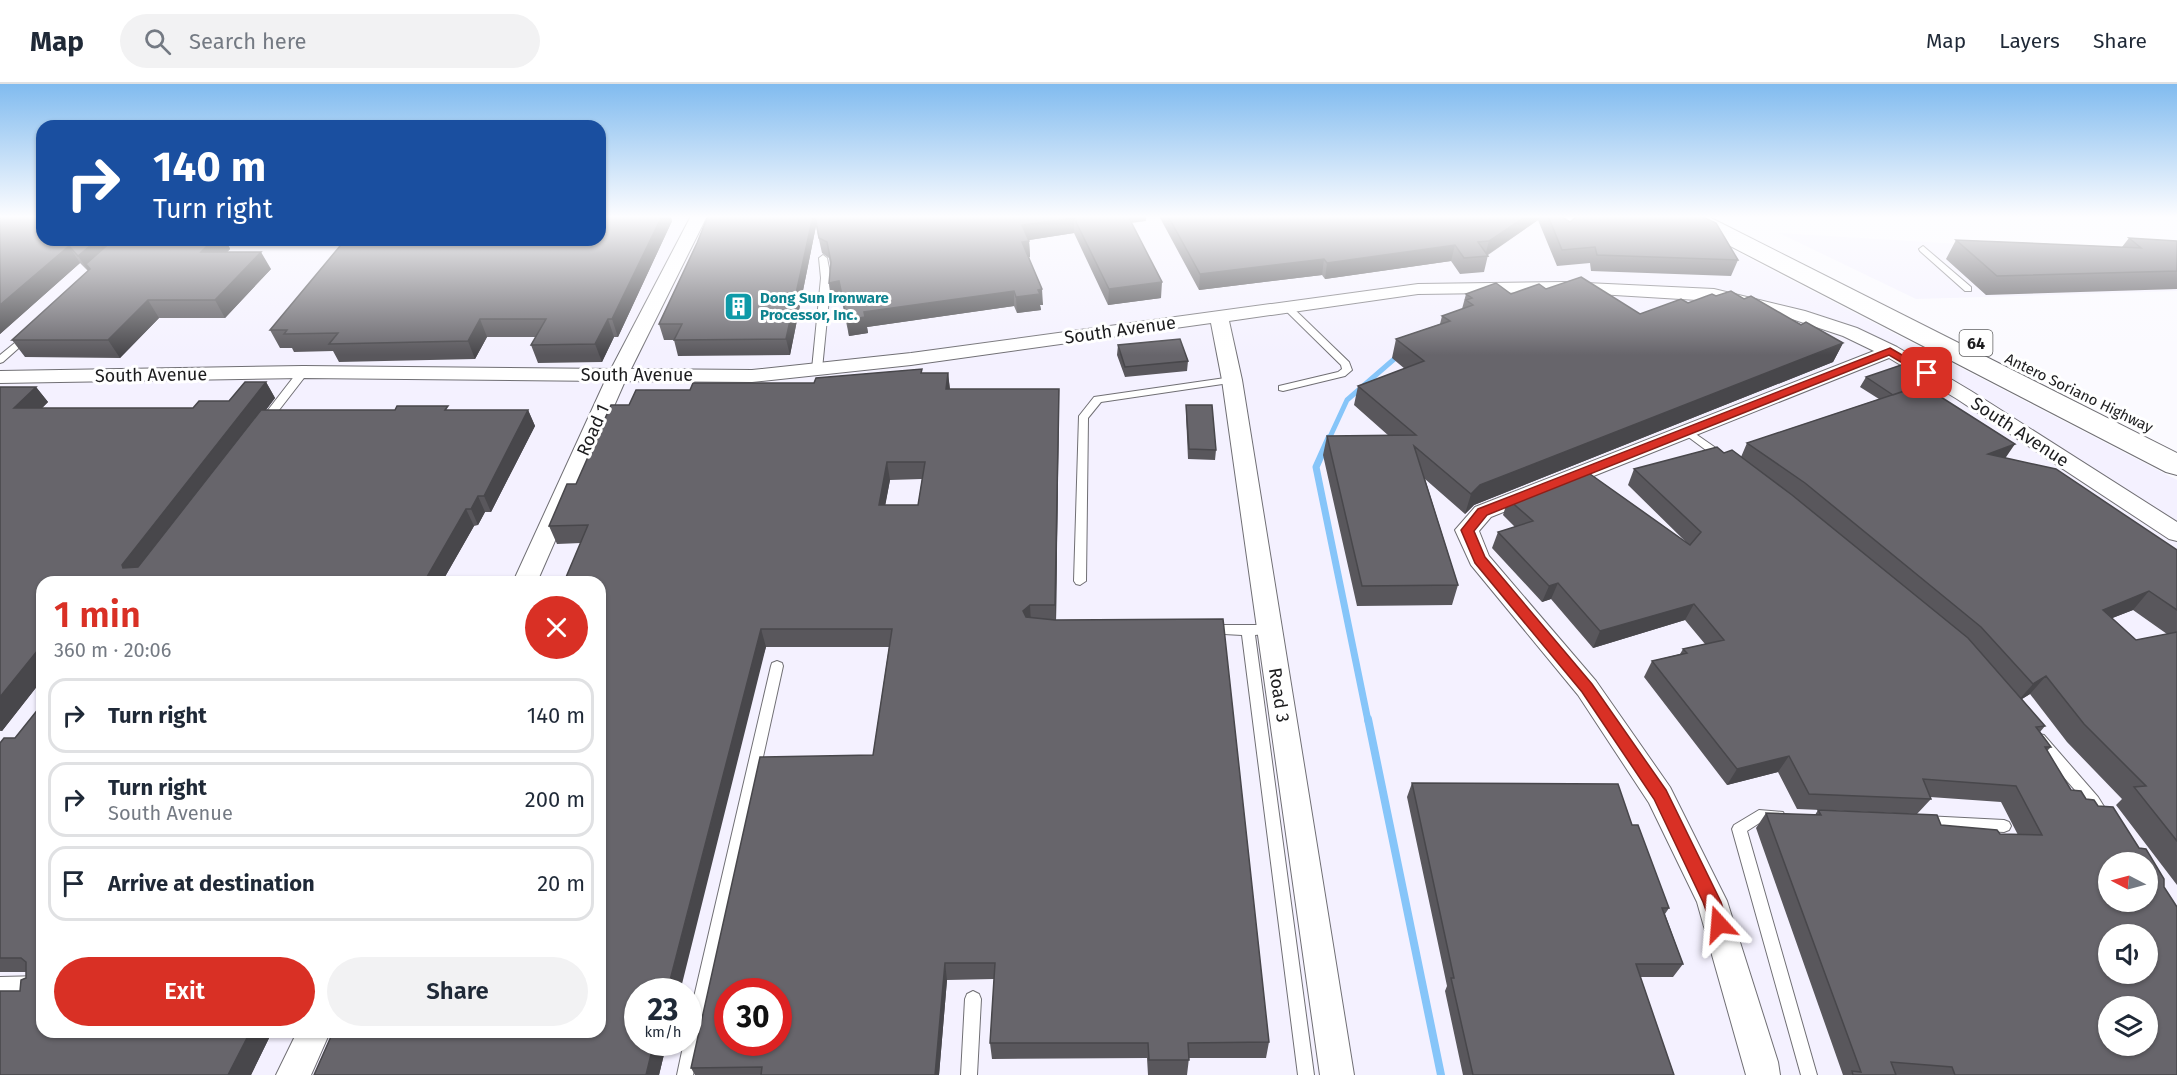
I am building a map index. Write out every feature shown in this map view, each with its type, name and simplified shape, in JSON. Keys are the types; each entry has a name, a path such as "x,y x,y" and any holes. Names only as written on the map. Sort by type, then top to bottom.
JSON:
{"main road":[{"name":"Antero Soriano Highway","path":"1780,262 2177,465"},
{"name":"Antero Soriano Highway","path":"1816,262 2177,442"}],"street":[{"name":"Road 1","path":"528,576 617,375 675,262"},
{"name":"South Avenue","path":"0,377 303,372 752,376 911,359 1418,289 1565,286 1714,295 1798,315 1850,332 1890,351 2171,523"},
{"name":"Road 3","path":"1219,316 1232,380 1259,630 1337,1075"},
{"path":"1763,1075 1712,902 1660,795 1587,688 1479,559 1467,530 1483,512 1890,351"},
{"path":"293,1075 311,1038"}],"lane":[{"path":"817,369 826,278 824,262"},
{"path":"1938,262 1968,288"},
{"path":"1283,388 1341,374 1347,370 1346,364 1287,307"},
{"path":"0,360 34,330"},
{"path":"261,427 303,372"},
{"path":"1080,581 1083,418 1098,399 1232,380"},
{"path":"1687,431 1734,465"},
{"path":"1191,630 1259,630 1306,1075"},
{"path":"685,1075 777,666"},
{"path":"2031,730 2093,801 2110,828"},
{"path":"1794,817 1759,816 1739,829 1809,1075"},
{"path":"1911,822 2004,826"},
{"path":"0,984 36,984"},
{"path":"969,1075 973,999"}],"shaded area":[{"path":"0,262 1757,262 2177,480 2177,1075 0,1075"},
{"path":"1840,262 2177,262 2177,291 1916,299"}],"building":[{"path":"0,262 50,262 0,305"},
{"path":"251,262 215,300 148,300 108,340 12,340 90,269 86,264"},
{"path":"326,262 640,262 612,319 608,319 595,344 531,345 546,319 480,319 468,341 329,344 338,333 284,334 287,330 270,330"},
{"path":"688,262 803,262 786,339 674,340 682,324 659,324"},
{"path":"831,262 1031,262 1042,289 1038,290 1040,294 1016,297 1014,291 864,312 865,317 847,320 839,281 829,283"},
{"path":"1096,262 1152,262 1162,282 1109,289"},
{"path":"1194,262 1297,262 1200,274"},
{"path":"1981,262 2177,262 2177,271 1997,276"},
{"path":"1581,277 1640,314 1681,299 1688,303 1712,294 1716,296 1731,291 1744,299 1751,296 1801,325 1806,322 1843,343 1480,485 1471,494 1414,446 1458,585 1362,586 1327,436 1416,435 1358,386 1424,361 1396,339 1450,321 1442,316 1473,305 1466,300 1472,298 1466,294 1496,283 1511,294 1539,284 1546,289"},
{"path":"1180,339 1188,361 1125,367 1118,345"},
{"path":"1904,364 1937,384 1927,388 1922,385 1893,395 1866,377"},
{"path":"922,369 921,373 948,373 946,389 1059,389 1055,605 1030,605 1023,611 1026,617 1055,620 1223,619 1269,1042 1188,1043 1189,1060 1149,1060 1148,1043 990,1043 995,963 945,963 935,1075 761,1075 762,1067 691,1068 694,1056 702,1056 702,1018 760,757 873,755 892,629 761,629 671,978 624,978 624,1056 651,1056 646,1075 314,1075 330,1038 606,1038 606,576 567,576 588,525 549,526 567,484 576,484 611,405 629,405 636,390 690,390 693,383 814,383 816,378","holes":["887,462 925,462 918,505 879,505"]},
{"path":"245,382 266,382 122,565 123,568 138,567 261,410 395,410 397,406 448,406 445,410 528,410 484,496 478,496 471,509 466,509 427,576 36,576 36,652 0,697 0,387 36,387 14,408 193,408 199,401 229,401"},
{"path":"1922,385 2015,444 1988,454 2056,469 2177,550 2177,610 2149,591 2103,610 2136,640 2177,632 2177,841 2134,787 2146,786 2084,724 2046,676 2033,684 1981,627 1805,483 1747,443"},
{"path":"1186,405 1212,405 1216,450 1189,449"},
{"path":"1717,447 1724,453 1732,450 1792,495 1968,638 2045,726 2036,727 2051,747 2045,747 2071,790 2081,791 2086,799 2094,800 2098,806 2113,807 2139,848 2146,849 2148,852 2098,852 2098,912 2158,912 2158,869 2164,879 2164,887 2177,907 2177,1075 1955,1075 1952,1067 1891,1062 1896,1075 1853,1075 1852,1071 1861,1072 1766,813 1821,815 1818,810 1937,815 1941,825 1997,830 2000,834 2042,835 2016,786 1923,779 1931,799 1809,794 1789,756 1737,769 1652,661 1687,653 1683,649 1724,640 1694,604 1600,631 1558,583 1549,586 1498,532 1533,521 1508,499 1583,469 1690,545 1701,532 1634,469"},
{"path":"36,712 36,1038 247,1038 228,1075 0,1075 0,991 20,991 21,980 26,978 26,962 21,958 0,958 0,743 4,738 15,738"},
{"path":"1412,783 1618,784 1632,825 1638,825 1669,908 1662,908 1683,964 1636,964 1674,1075 1473,1075"}],"waterway":[{"path":"1329,439 1347,400 1400,354"},
{"path":"1329,438 1316,467 1368,721"},
{"path":"1368,719 1441,1075"}],"place":[{"name":"Dong Sun Ironware Processor, Inc.","path":"739,307"}],"route":[{"path":"1719,924 1712,902 1660,795 1587,688 1514,598 1479,559 1467,530 1483,512 1890,351 1927,373"}]}
